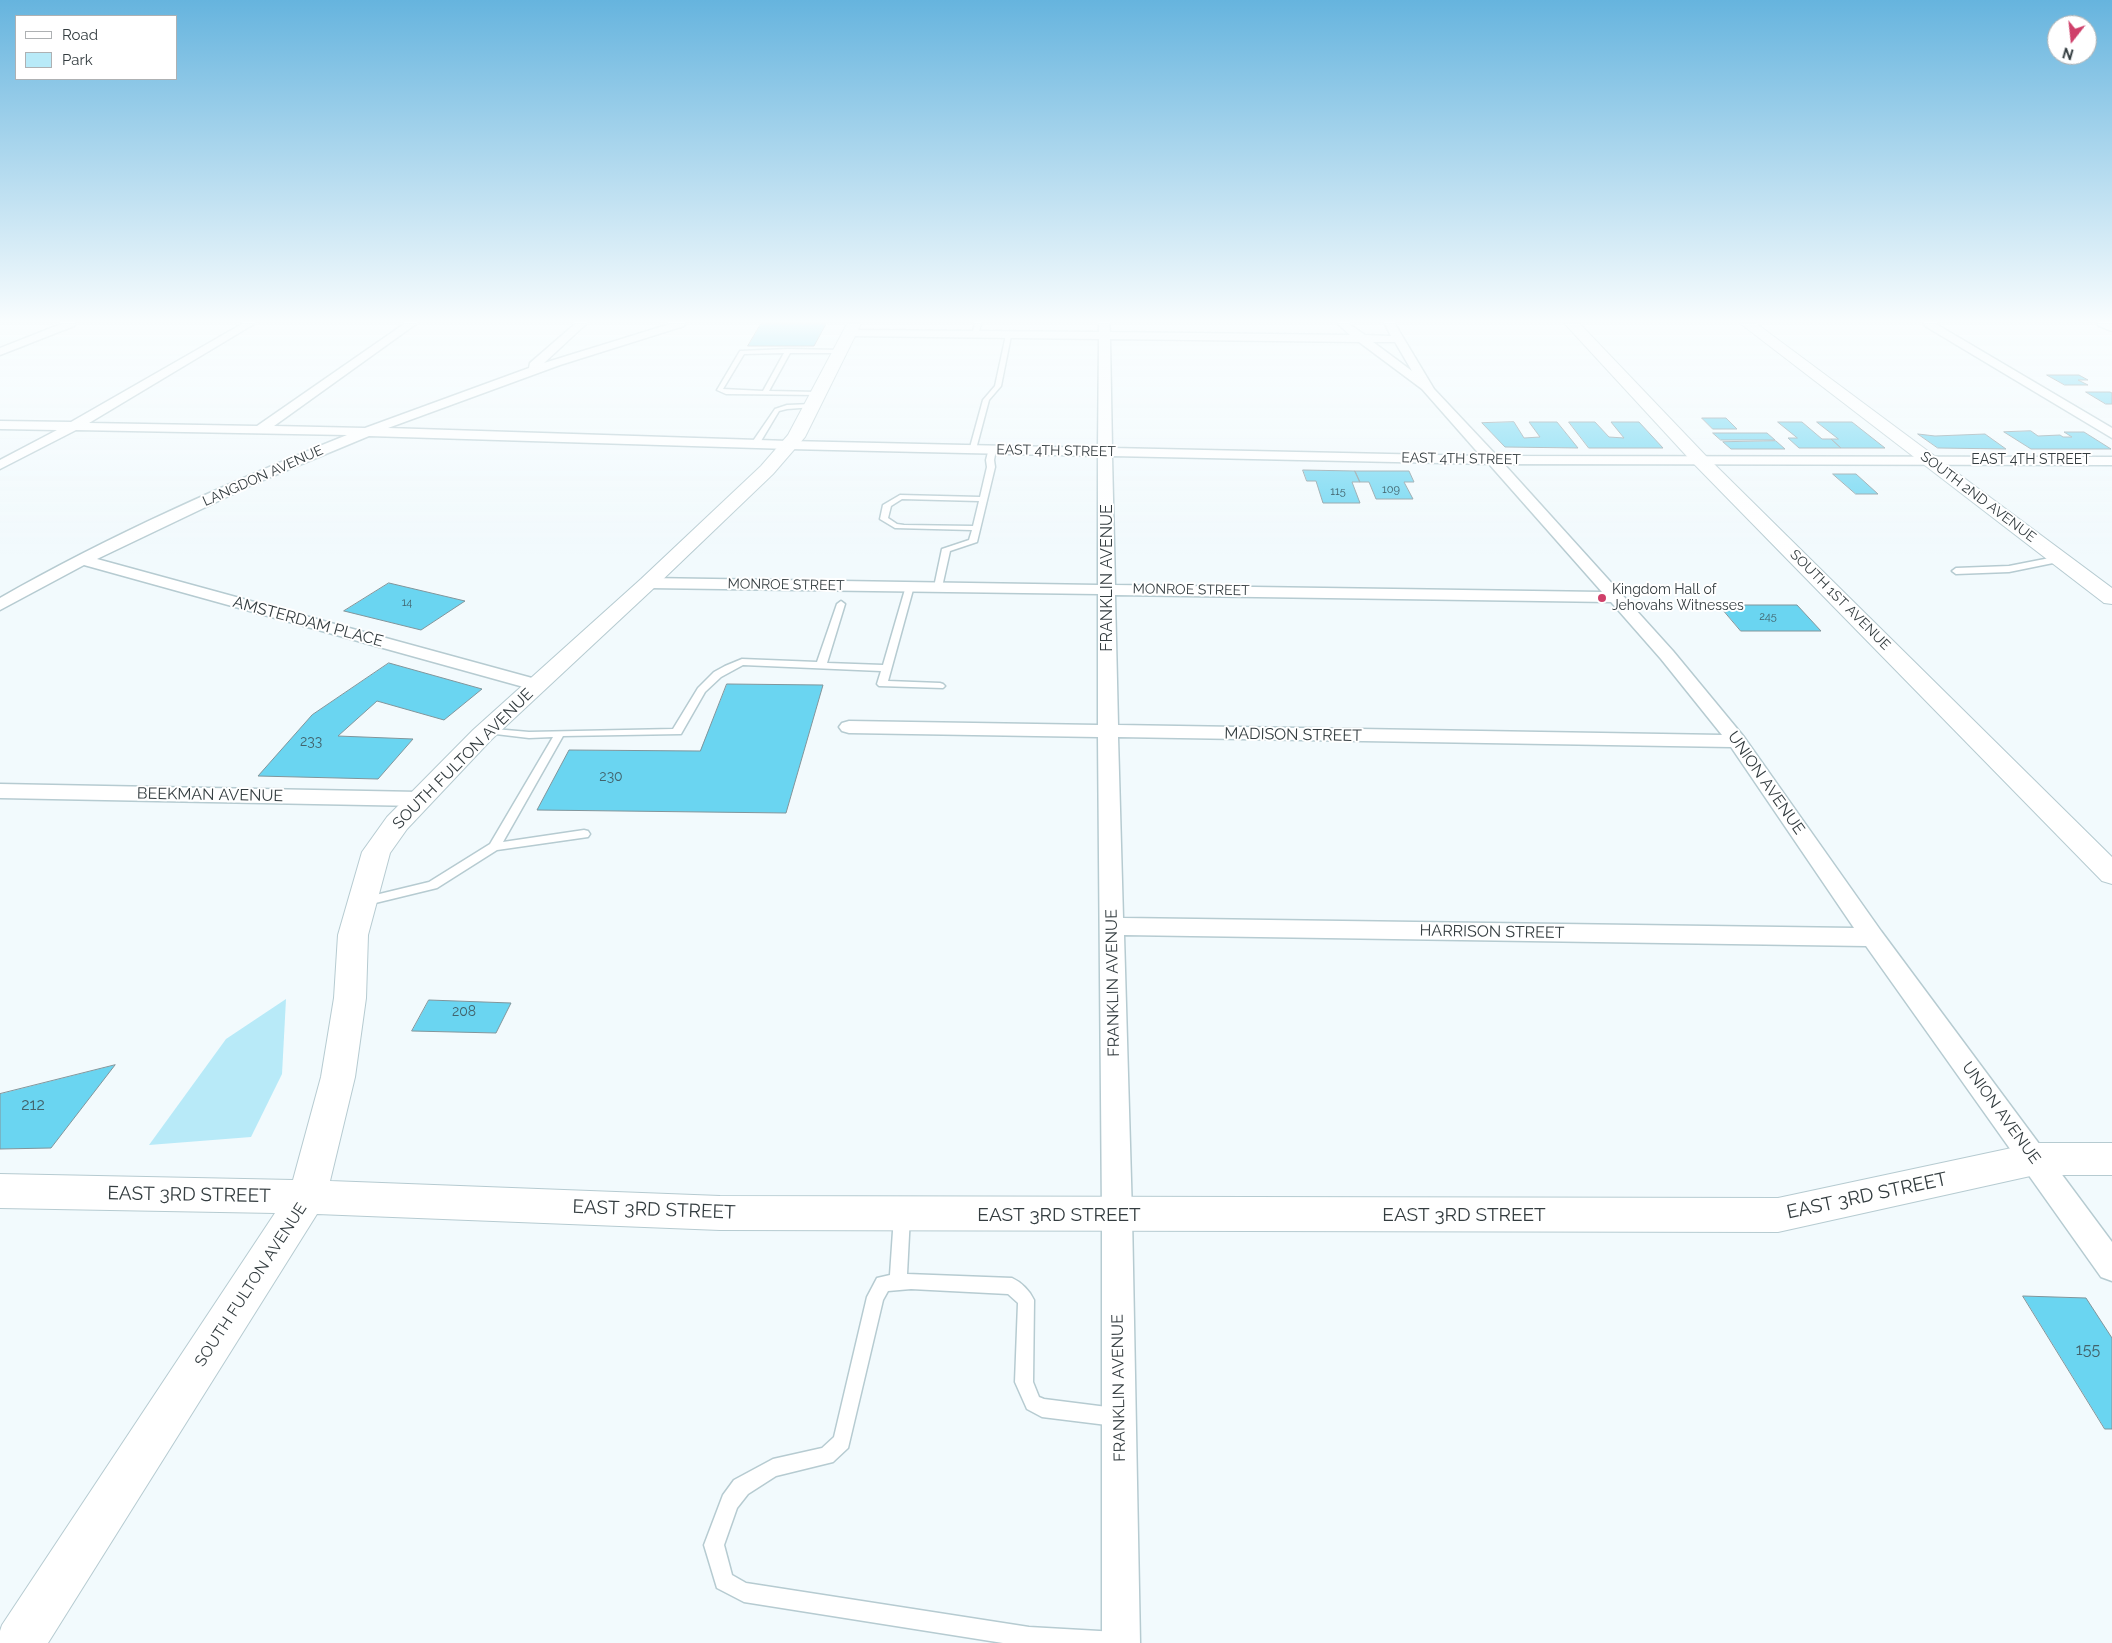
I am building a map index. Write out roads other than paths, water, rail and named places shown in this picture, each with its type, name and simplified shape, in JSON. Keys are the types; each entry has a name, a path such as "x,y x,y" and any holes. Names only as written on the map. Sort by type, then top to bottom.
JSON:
{"street":[{"path":"0,465 117,401"},
{"path":"260,430 302,401"},
{"name":"LANGDON AVENUE","path":"0,605 82,560 272,470 449,401"},
{"name":"SOUTH FULTON AVENUE","path":"20,1643 307,1197 338,1077 350,998 353,935 376,852 397,823 487,730 648,583 767,470 796,437 815,401"},
{"name":"FRANKLIN AVENUE","path":"1105,401 1108,732 1117,1215 1122,1642"},
{"name":"UNION AVENUE","path":"1438,401 1667,655 1737,741 1873,937 2112,1267"},
{"name":"SOUTH 1ST AVENUE","path":"1644,401 1700,460 2112,874"},
{"name":"SOUTH 2ND AVENUE","path":"1851,401 2112,598"},
{"path":"2057,401 2112,434"},
{"name":"EAST 4TH STREET","path":"0,425 366,432 992,450 1493,460 2112,461"},
{"name":"AMSTERDAM PLACE","path":"82,560 534,686"},
{"name":"MONROE STREET","path":"648,583 1614,597"},
{"name":"MADISON STREET","path":"849,727 1737,741"},
{"name":"BEEKMAN AVENUE","path":"0,791 419,799"},
{"name":"HARRISON STREET","path":"1112,926 1873,937"},
{"name":"EAST 3RD STREET","path":"0,1191 307,1197 710,1212 1117,1215 1778,1215 2035,1159 2112,1159"}],"lane":[{"path":"754,444 777,410 812,401"},
{"path":"972,449 986,401"},
{"path":"938,587 946,549 973,542 991,467 992,450"},
{"path":"976,528 904,527 895,526 884,519 887,505 900,497 984,499"},
{"path":"1956,570 2009,570 2060,559"},
{"path":"910,586 882,684 940,686"},
{"path":"821,666 841,604"},
{"path":"487,730 529,735 677,732 698,692 731,666 742,662 887,668"},
{"path":"494,847 560,733"},
{"path":"362,902 433,885 494,847 584,834"},
{"path":"898,1281 902,1214"},
{"path":"1120,1417 1042,1408 1033,1403 1024,1382 1026,1300 1012,1286 898,1281 884,1284 875,1297 842,1442 827,1456 773,1468 741,1487 730,1502 714,1545 724,1581 744,1592 1029,1637 1122,1642"}],"place":[{"name":"Kingdom Hall of Jehovahs Witnesses","path":"1602,598"}]}
